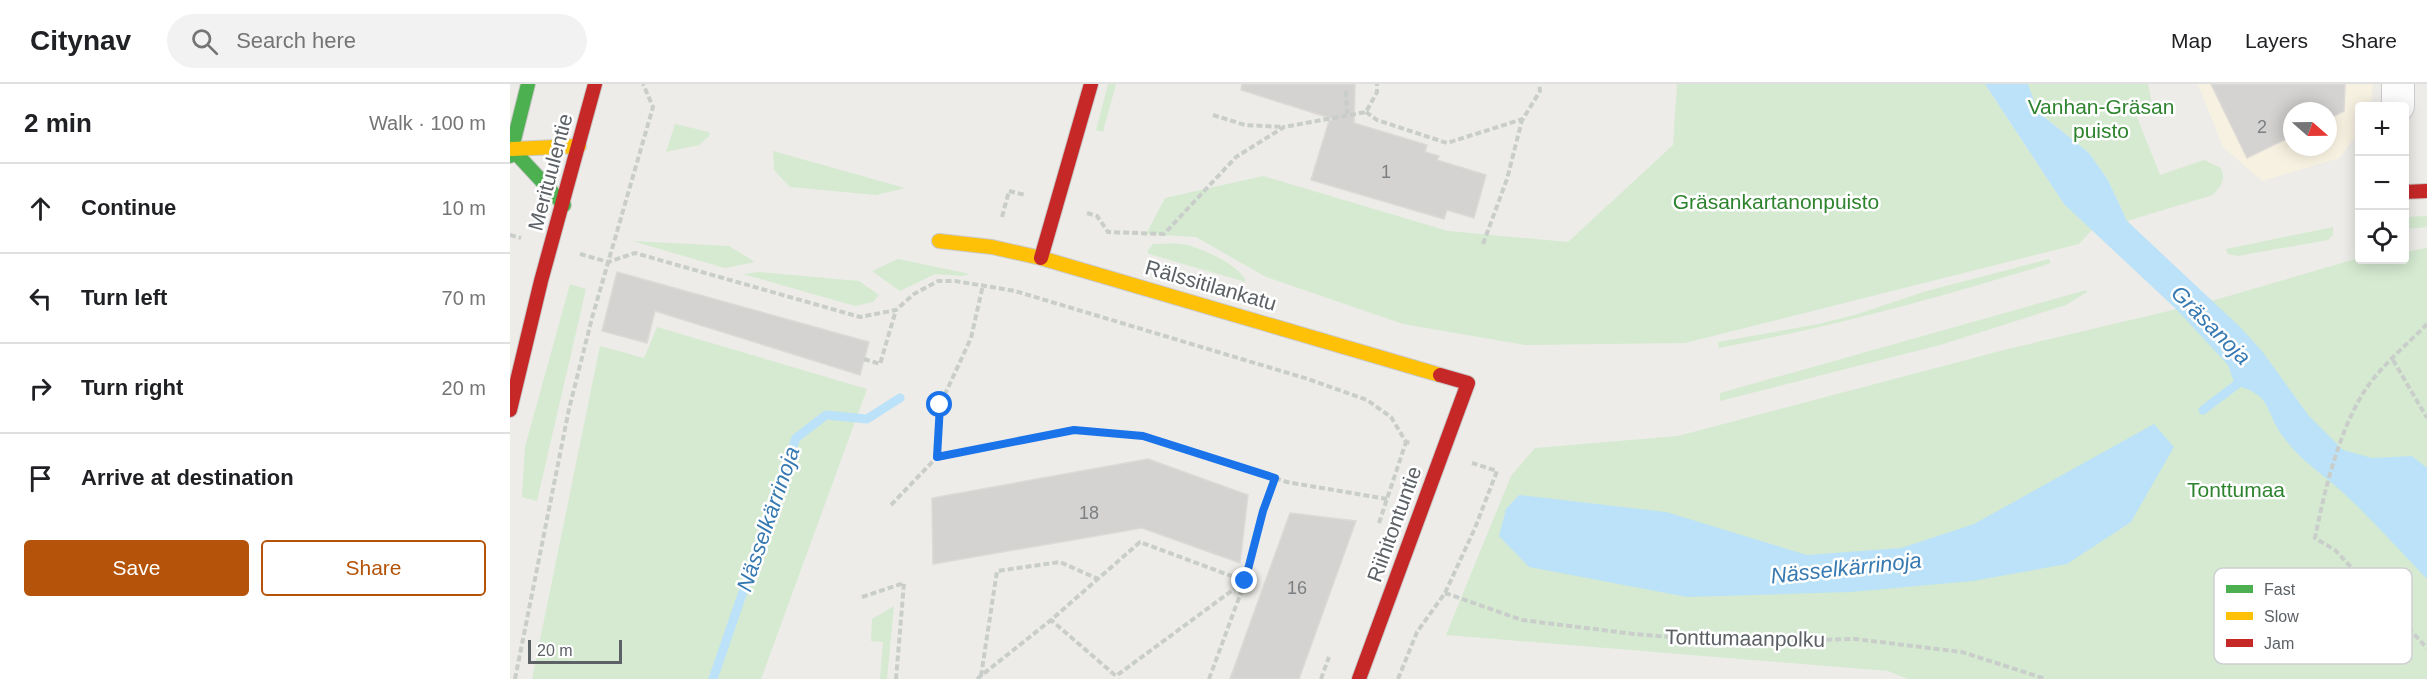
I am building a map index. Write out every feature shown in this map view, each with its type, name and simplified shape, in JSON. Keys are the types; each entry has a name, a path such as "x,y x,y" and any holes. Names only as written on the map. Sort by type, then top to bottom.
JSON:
{"main road":[{"name":"Merituulentie","path":"511,153 528,84"},
{"name":"Merituulentie","path":"510,410 541,281 564,205 595,84"},
{"path":"1041,258 1091,84"},
{"path":"511,153 579,146"},
{"path":"511,153 564,205"},
{"path":"2409,192 2427,191"},
{"name":"Rälssitilankatu","path":"939,241 992,247 1041,258 1468,383"},
{"name":"Riihitontuntie","path":"1359,679 1468,383"}],"street":[{"path":"2398,84 2398,102"}],"path":[{"path":"515,679 557,459 608,262 653,107 643,84"},
{"path":"1366,112 1377,92 1377,84"},
{"path":"1483,244 1507,179 1522,119 1540,91 1539,84"},
{"path":"1346,91 1347,114"},
{"path":"1213,115 1245,125 1284,127 1366,112 1377,120 1448,142 1522,119"},
{"path":"1164,234 1236,157 1284,127"},
{"path":"608,262 635,253 860,317 896,310 914,294 938,282 1015,291 1308,379 1367,400 1391,417 1406,442 1376,533"},
{"path":"937,457 940,405 971,338 983,286"},
{"path":"864,359 880,364 896,310"},
{"path":"2352,568 2335,550 2315,538 2323,497 2351,416 2363,393 2427,324"},
{"path":"2393,360 2427,418"},
{"path":"891,505 937,457 1074,430 1143,436 1275,478 1387,499"},
{"path":"1398,679 1417,632 1445,593 1475,528 1497,471"},
{"path":"1209,679 1245,581 1263,511 1275,478"},
{"path":"979,677 1051,620 1140,542 1245,581"},
{"path":"979,677 997,571 1060,561 1098,579"},
{"path":"1051,620 1116,678 1245,581"},
{"path":"862,597 904,584 896,679"},
{"name":"Tonttumaanpolku","path":"1445,593 1522,620 1634,634 1733,642 1855,639 1962,652 2046,679"},
{"path":"2412,632 2427,648"},
{"path":"1321,679 1330,657"}],"shaded area":[{"path":"2198,84 2373,84 2371,102 2355,102 2355,136 2340,158 2262,181 2223,147"}],"green space":[{"path":"1108,84 1116,84 1103,132 1096,130"},
{"name":"Gräsankartanonpuisto","path":"1677,84 1985,84 2064,204 2092,230 2079,244 1685,343 1525,345 1403,324 1266,277 1196,237 1146,234 1165,198 1263,176 1448,231 1568,242 1673,145"},
{"name":"Vanhan-Gräsan puisto","path":"2028,84 2148,84 2152,104 2135,112 2160,175 2204,160 2221,168 2223,179 2220,186 2213,195 2127,221 2108,180 2089,153 2038,112"},
{"path":"675,124 709,132 710,135 699,145 666,152"},
{"path":"773,151 905,188 876,195 790,187 774,170"},
{"path":"2427,216 2427,227 2409,229 2409,217"},
{"path":"2333,227 2333,235 2328,240 2238,256 2228,254 2226,249"},
{"path":"632,241 729,246 755,262 725,268"},
{"path":"1153,244 1182,244 1198,249 1228,263 1243,276 1246,282 1149,254 1147,252"},
{"name":"Tonttumaa","path":"2427,248 2427,679 1908,679 1888,671 1446,635 1511,476 1535,448 1678,436 2004,350 2215,300 2355,259 2355,264 2409,264 2409,251"},
{"path":"898,259 970,274 963,276 935,274 900,291 872,271"},
{"path":"2049,259 2051,263 1969,288 1845,321 1719,348 1718,342 1819,324 1858,314 1923,292"},
{"path":"759,272 859,281 879,295 873,302 855,306 743,274"},
{"path":"570,284 586,289 537,501 522,497 525,447"},
{"path":"2086,290 2087,292 2066,305 1940,345 1720,401 1720,393"},
{"path":"657,327 867,389 761,679 532,679 600,346 644,358"},
{"path":"894,606 887,679 880,679 883,642 871,641 872,619"}],"water":[{"name":"Gräsanoja","path":"1985,84 2028,84 2038,112 2089,153 2108,180 2127,221 2239,326 2262,351 2309,416 2343,450 2372,458 2412,456 2427,468 2427,579 2357,506 2296,452 2278,429 2263,400 2248,389 2235,385 2228,365 2176,309 2064,204"},
{"path":"2154,424 2174,447 2131,522 2067,564 1973,581 1851,592 1687,597 1529,567 1499,536 1506,509 1519,495 1666,512 1807,555 1901,548 1974,524"}],"building":[{"path":"1242,84 1355,84 1354,123 1427,145 1425,152 1439,156 1437,160 1486,175 1474,218 1447,210 1444,219 1311,180 1329,121 1333,119 1241,90"},
{"path":"2211,84 2345,84 2344,111 2337,114 2337,102 2283,102 2283,140 2247,158"},
{"path":"617,272 869,342 860,375 655,311 647,343 602,331"},
{"path":"1148,459 1248,495 1240,563 1142,528 933,564 932,498"},
{"path":"1290,513 1356,521 1299,679 1230,679"}],"waterway":[{"name":"Nässelkärrinoja","path":"2203,410 2244,379"},
{"name":"Nässelkärrinoja","path":"713,679 796,438 826,415 867,419 900,398"}],"traffic: fast":[{"path":"510,156 528,84"},
{"path":"512,149 564,205"}],"traffic: slow":[{"path":"512,149 579,146"},
{"path":"939,241 992,247 1041,258 1440,375"}],"traffic: jam":[{"path":"510,410 541,281 595,84"},
{"path":"1041,258 1091,84"},
{"path":"2409,192 2427,191"},
{"path":"1359,679 1468,383 1440,375"}],"route":[{"path":"940,405 937,457 1074,430 1143,436 1275,478 1263,511 1245,581"}]}
